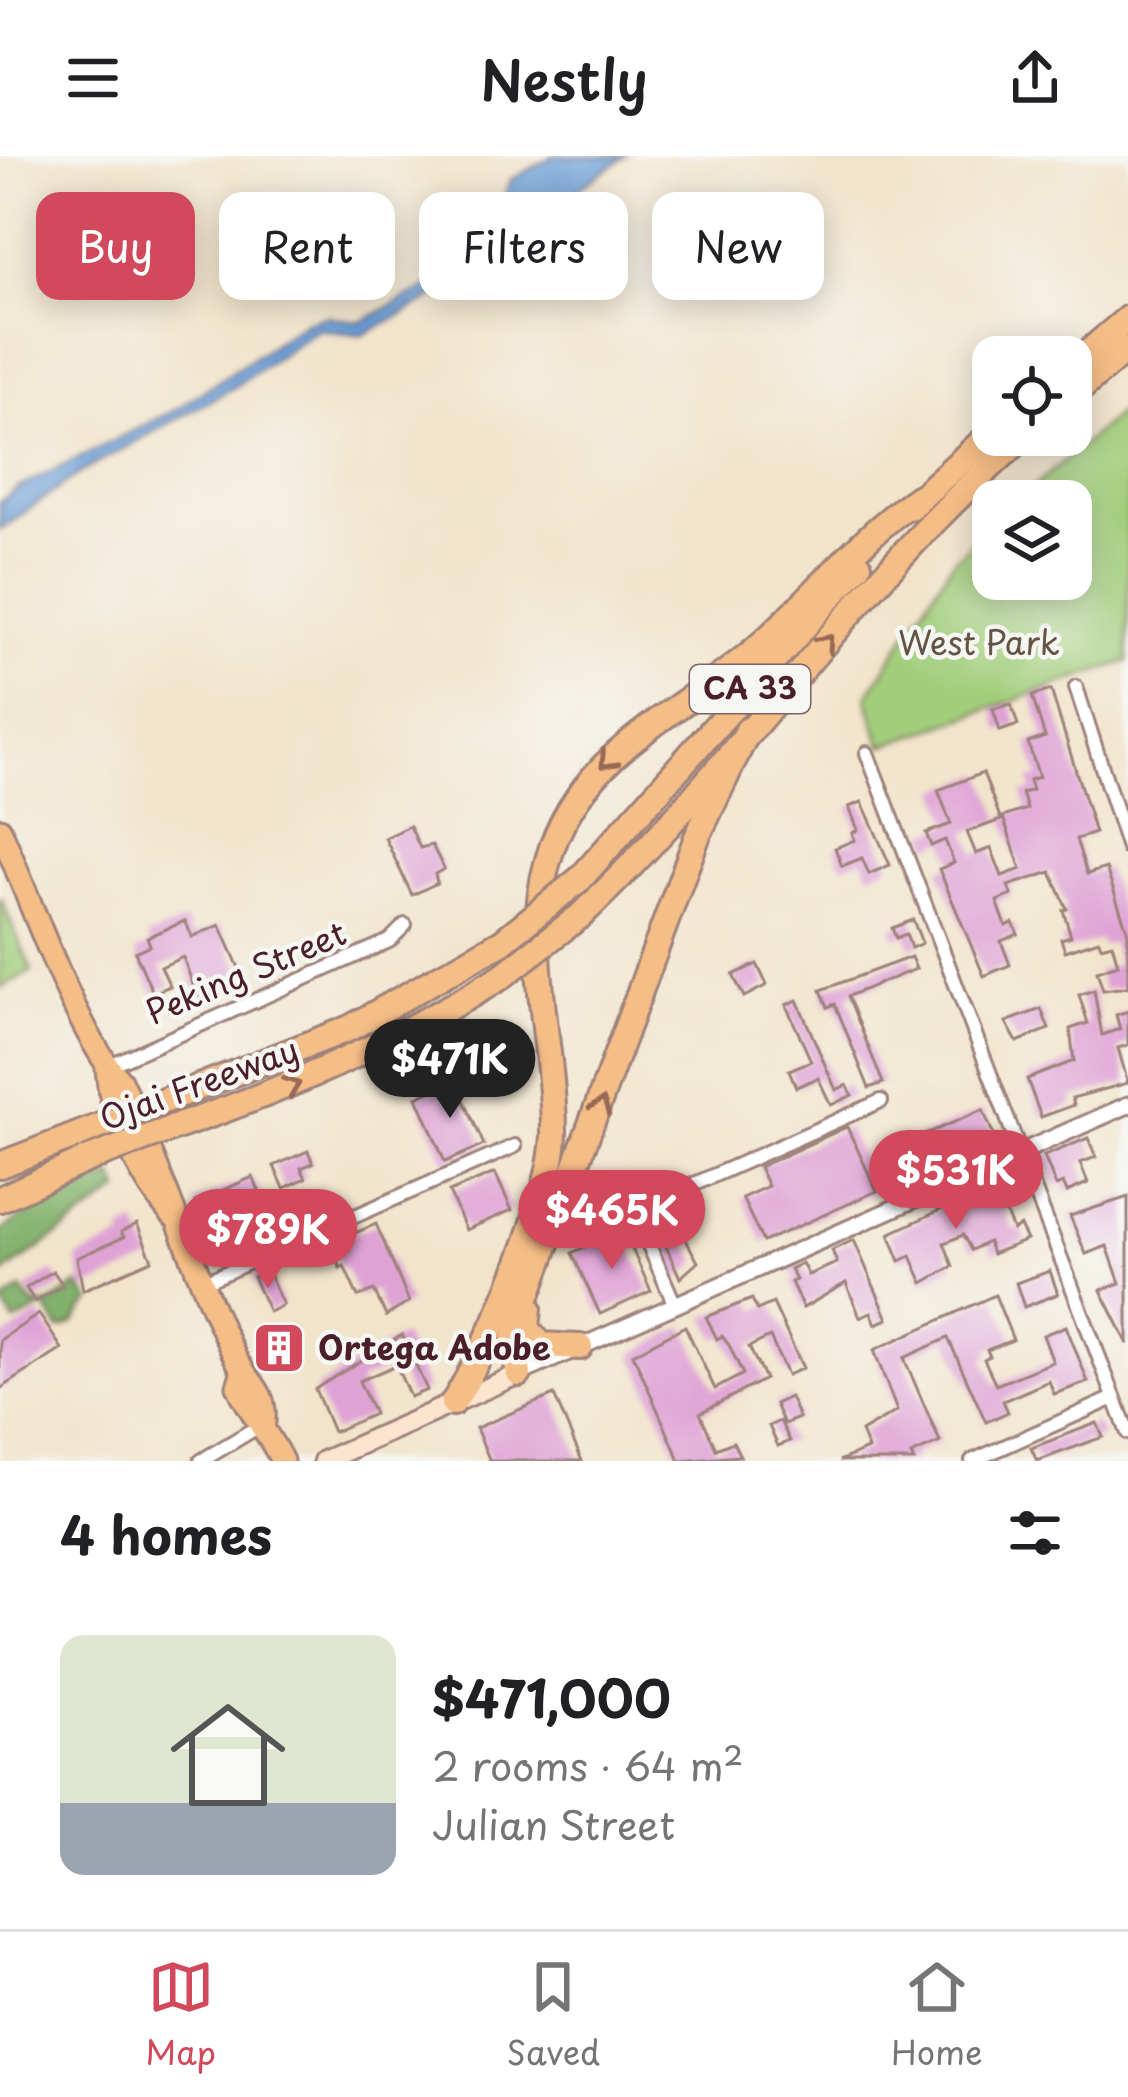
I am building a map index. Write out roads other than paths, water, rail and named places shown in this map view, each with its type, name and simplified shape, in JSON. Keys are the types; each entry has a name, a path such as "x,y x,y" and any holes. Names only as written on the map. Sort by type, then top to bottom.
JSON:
{"highway":[{"path":"1092,349 1128,318"},
{"path":"1092,379 1128,348"},
{"name":"Ojai Freeway","path":"0,1162 350,1028 503,941 580,879 920,497 972,451"},
{"name":"Ojai Freeway","path":"3,1199 86,1160 323,1073 501,977 580,916 645,852 954,499 1002,456"},
{"path":"454,1403 471,1376 540,1204 552,1155 538,925 547,862 566,815 619,748 766,640 871,530 920,497"},
{"path":"511,1378 513,1344 697,837 748,730"},
{"path":"530,1299 527,1328 535,1341 559,1349 580,1346"},
{"path":"496,1311 511,1378"}],"main road":[{"path":"0,829 106,1067 120,1080 168,1184 174,1217 202,1283 243,1371 266,1403 264,1422 282,1461"},
{"path":"323,1461 511,1378"}],"street":[{"path":"1076,687 1128,848"},
{"path":"867,753 1128,1433"},
{"name":"Peking Street","path":"106,1067 406,927"},
{"path":"675,1305 634,1211 881,1101"},
{"path":"511,1378 1128,1106"},
{"path":"202,1283 515,1146"},
{"path":"972,1461 1114,1398"},
{"path":"201,1461 264,1422"},
{"path":"1006,1446 1011,1461"}],"water":[{"path":"553,156 626,156 573,192 506,192 511,180"},
{"path":"419,292 419,300 429,300 363,335 317,329 234,387 80,473 0,530 0,502 18,488 177,409 306,322 327,316 361,322"}],"place":[{"name":"Ortega Adobe","path":"279,1348"}],"park label":[{"name":"West Park","path":"979,643"}]}
